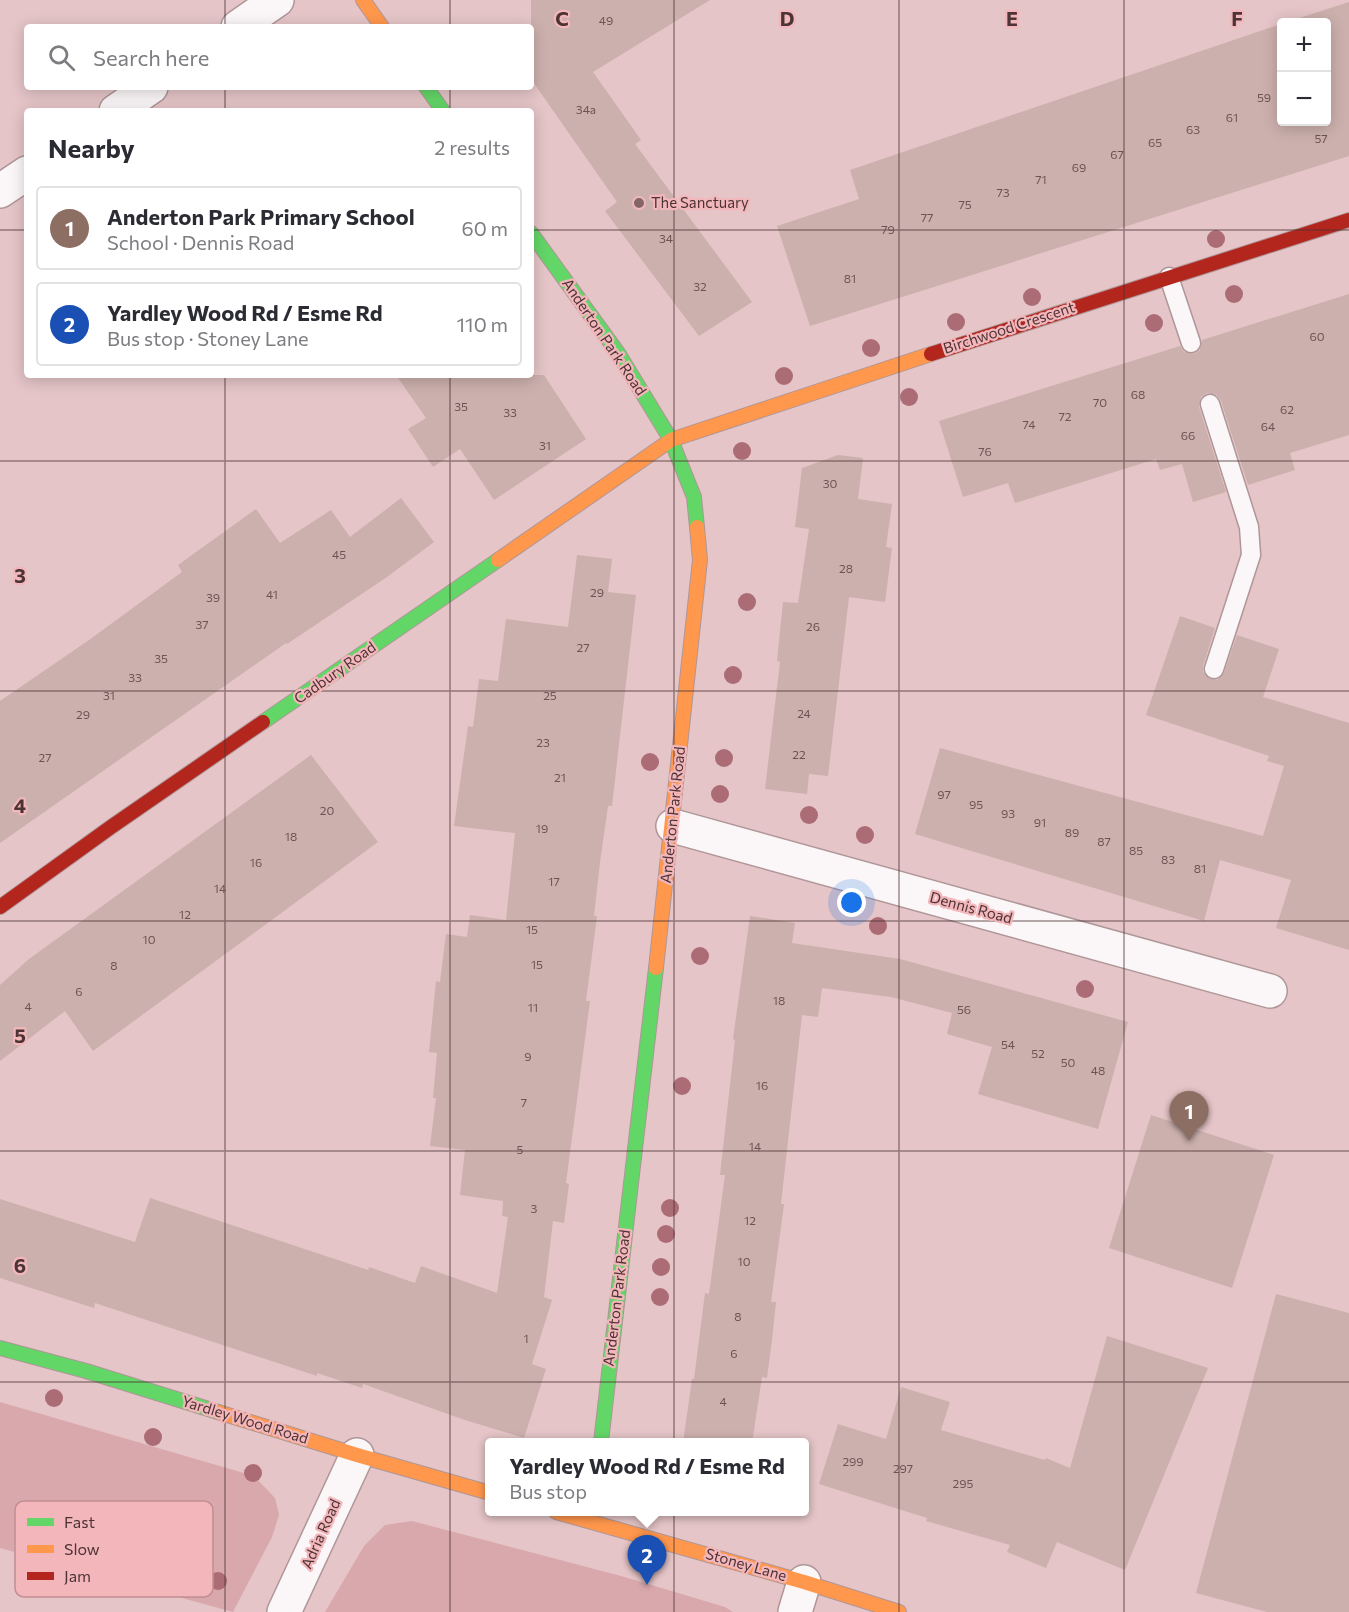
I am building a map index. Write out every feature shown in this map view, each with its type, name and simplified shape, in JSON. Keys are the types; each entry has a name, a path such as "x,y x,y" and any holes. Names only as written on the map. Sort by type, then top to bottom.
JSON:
{"street":[{"path":"242,24 277,0"},
{"path":"363,0 380,24"},
{"path":"120,108 147,90"},
{"path":"428,90 441,108"},
{"path":"0,191 24,175"},
{"name":"Birchwood Crescent","path":"671,440 1054,313 1349,220"},
{"name":"Anderton Park Road","path":"534,237 618,353 671,440 694,497 700,560 672,826 602,1438"},
{"name":"Cadbury Road","path":"0,907 111,827 671,440"},
{"name":"Dennis Road","path":"672,826 1270,991"},
{"name":"Yardley Wood Road","path":"0,1348 86,1371 357,1455 485,1492"},
{"name":"Adria Road","path":"284,1612 357,1455"},
{"name":"Stoney Lane","path":"592,1516 899,1612"},
{"path":"795,1612 804,1581"}],"lane":[{"path":"1169,277 1191,343"},
{"path":"1210,404 1250,527 1251,555 1214,669"}],"shaded area":[{"path":"0,1402 254,1476 275,1498 279,1515 272,1537 233,1612 178,1597 213,1597 213,1501 15,1501 15,1552 0,1548"},
{"path":"412,1521 621,1576 725,1607 733,1612 325,1612 364,1546 385,1525"}],"building":[{"path":"531,0 710,0 593,72 641,140 635,144 752,302 699,336 605,211 617,202 534,83 534,24 531,24"},
{"path":"1349,2 1349,156 810,326 777,226 859,199 850,170 1277,25 1277,126 1331,126 1331,18 1299,18"},
{"path":"1349,294 1349,435 1290,453 1295,470 1248,485 1221,401 1217,395 1207,393 1201,397 1199,407 1226,492 1193,502 1182,464 1160,470 1156,459 1015,503 1008,483 963,497 939,421 1180,346 1184,352 1194,354 1200,350 1202,340"},
{"path":"534,375 544,375 586,439 494,500 460,449 433,467 408,429 426,418 398,378 534,378"},
{"path":"838,455 863,458 858,499 892,504 886,547 892,548 885,602 849,597 828,776 809,774 807,794 765,789 780,662 777,661 783,602 798,603 809,529 795,527 802,468"},
{"path":"401,498 434,542 387,577 286,643 0,843 0,701 182,572 178,565 256,509 280,543 331,510 350,537"},
{"path":"577,555 612,559 608,592 636,595 612,806 608,806 600,862 594,916 597,916 586,1001 590,1001 566,1183 569,1184 564,1223 553,1221 544,1297 552,1300 532,1364 546,1369 524,1438 363,1384 362,1388 317,1373 317,1376 95,1303 94,1308 0,1278 0,1199 135,1242 150,1198 368,1270 369,1267 415,1283 421,1266 497,1293 508,1217 502,1216 503,1201 460,1195 465,1150 430,1146 436,1098 433,1098 437,1053 429,1052 436,981 440,982 446,934 467,937 470,915 506,920 515,833 454,826 468,726 473,727 479,679 498,681 506,619 568,627"},
{"path":"1180,616 1215,628 1203,666 1203,672 1210,679 1217,680 1224,673 1237,635 1279,649 1263,697 1349,723 1349,950 1276,928 1291,880 1220,860 1204,921 915,834 940,748 1263,836 1284,766 1267,761 1269,756 1146,715"},
{"path":"311,755 378,842 93,1051 65,1011 0,1061 0,985 29,959"},
{"path":"750,916 795,923 792,943 900,959 1128,1022 1098,1129 978,1094 992,1047 947,1034 952,1013 891,997 822,988 818,1017 802,1015 781,1204 784,1204 771,1302 776,1302 772,1340 767,1378 762,1377 753,1438 684,1438 705,1293 709,1294 725,1175 720,1175 735,1040 733,1039"},
{"path":"1151,1115 1274,1155 1232,1288 1109,1248"},
{"path":"1276,1294 1349,1313 1349,1612 1267,1612 1196,1593"},
{"path":"1107,1336 1208,1368 1125,1570 1057,1542 1046,1568 1007,1552 1010,1545 926,1521 927,1518 819,1484 838,1424 886,1439 901,1387 950,1402 941,1430 1045,1460 1046,1458 1070,1468"}],"traffic: fast":[{"path":"428,90 441,108"},
{"path":"534,237 618,353 671,440 694,497 697,527"},
{"path":"263,722 498,560"},
{"path":"601,1438 656,968"},
{"path":"0,1348 86,1371 218,1412"}],"traffic: slow":[{"path":"363,0 380,24"},
{"path":"498,560 671,440 931,354"},
{"path":"656,968 700,560 697,527"},
{"path":"218,1412 485,1492"},
{"path":"570,1516 804,1582 899,1612"}],"traffic: jam":[{"path":"931,354 1349,220"},
{"path":"0,907 263,722"}],"place":[{"name":"The Sanctuary","path":"639,203"},
{"name":"Anderton Park Primary School","path":"1189,1141"},
{"name":"Yardley Wood Rd / Esme Rd","path":"647,1585"}]}
